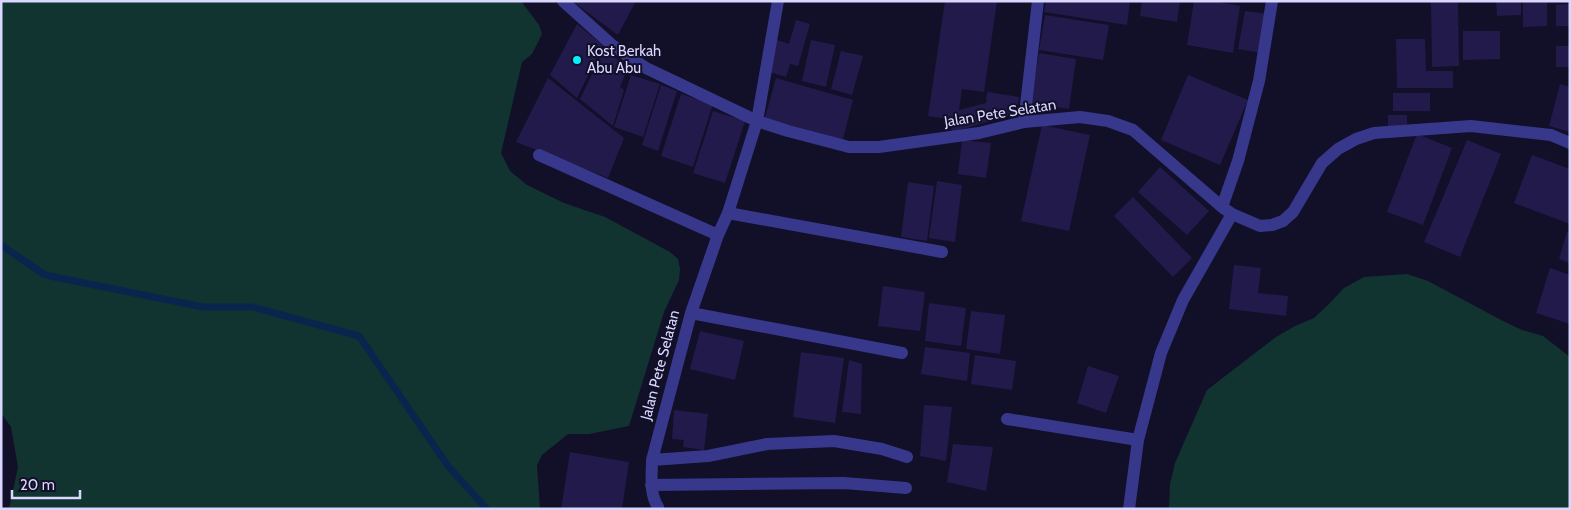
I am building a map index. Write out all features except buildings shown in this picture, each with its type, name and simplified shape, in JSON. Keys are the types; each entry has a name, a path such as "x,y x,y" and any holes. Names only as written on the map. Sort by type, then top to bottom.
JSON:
{"street":[{"name":"Jalan Pete Selatan","path":"563,1 612,45 646,68 757,121 840,145 862,148 879,148 979,133 1024,122 1080,117 1108,122 1133,130 1227,210 1260,226 1272,225 1283,220 1293,212 1322,163 1338,149 1356,139 1374,134 1471,126 1550,135 1570,143"},
{"name":"Jalan Pete Selatan","path":"658,507 653,499 651,485 652,460 691,313 718,234 728,213 757,121 778,1"},
{"path":"1024,122 1038,1"},
{"path":"1129,509 1138,440 1161,353 1183,300 1227,210 1259,81 1272,1"},
{"path":"539,155 718,234"},
{"path":"728,213 942,252"},
{"path":"691,313 902,353"},
{"path":"1007,419 1138,440"},
{"path":"652,460 708,456 767,444 834,441 882,449 908,456"},
{"path":"651,485 844,483 906,488"}],"green space":[{"path":"1,1 521,1 539,25 542,34 532,54 522,62 501,153 510,171 527,185 564,203 605,217 670,252 678,259 680,269 679,280 664,312 629,426 589,434 568,434 542,455 537,465 540,509 9,509 18,467 11,427 1,413"},
{"path":"1407,274 1428,281 1522,330 1543,336 1570,357 1570,509 1169,509 1170,484 1175,463 1207,390 1276,337 1314,318 1344,288 1364,277"}],"waterway":[{"path":"1,245 45,275 203,307 253,307 359,336 448,466 487,509"}],"place":[{"name":"Kost Berkah Abu Abu","path":"577,60"}]}
